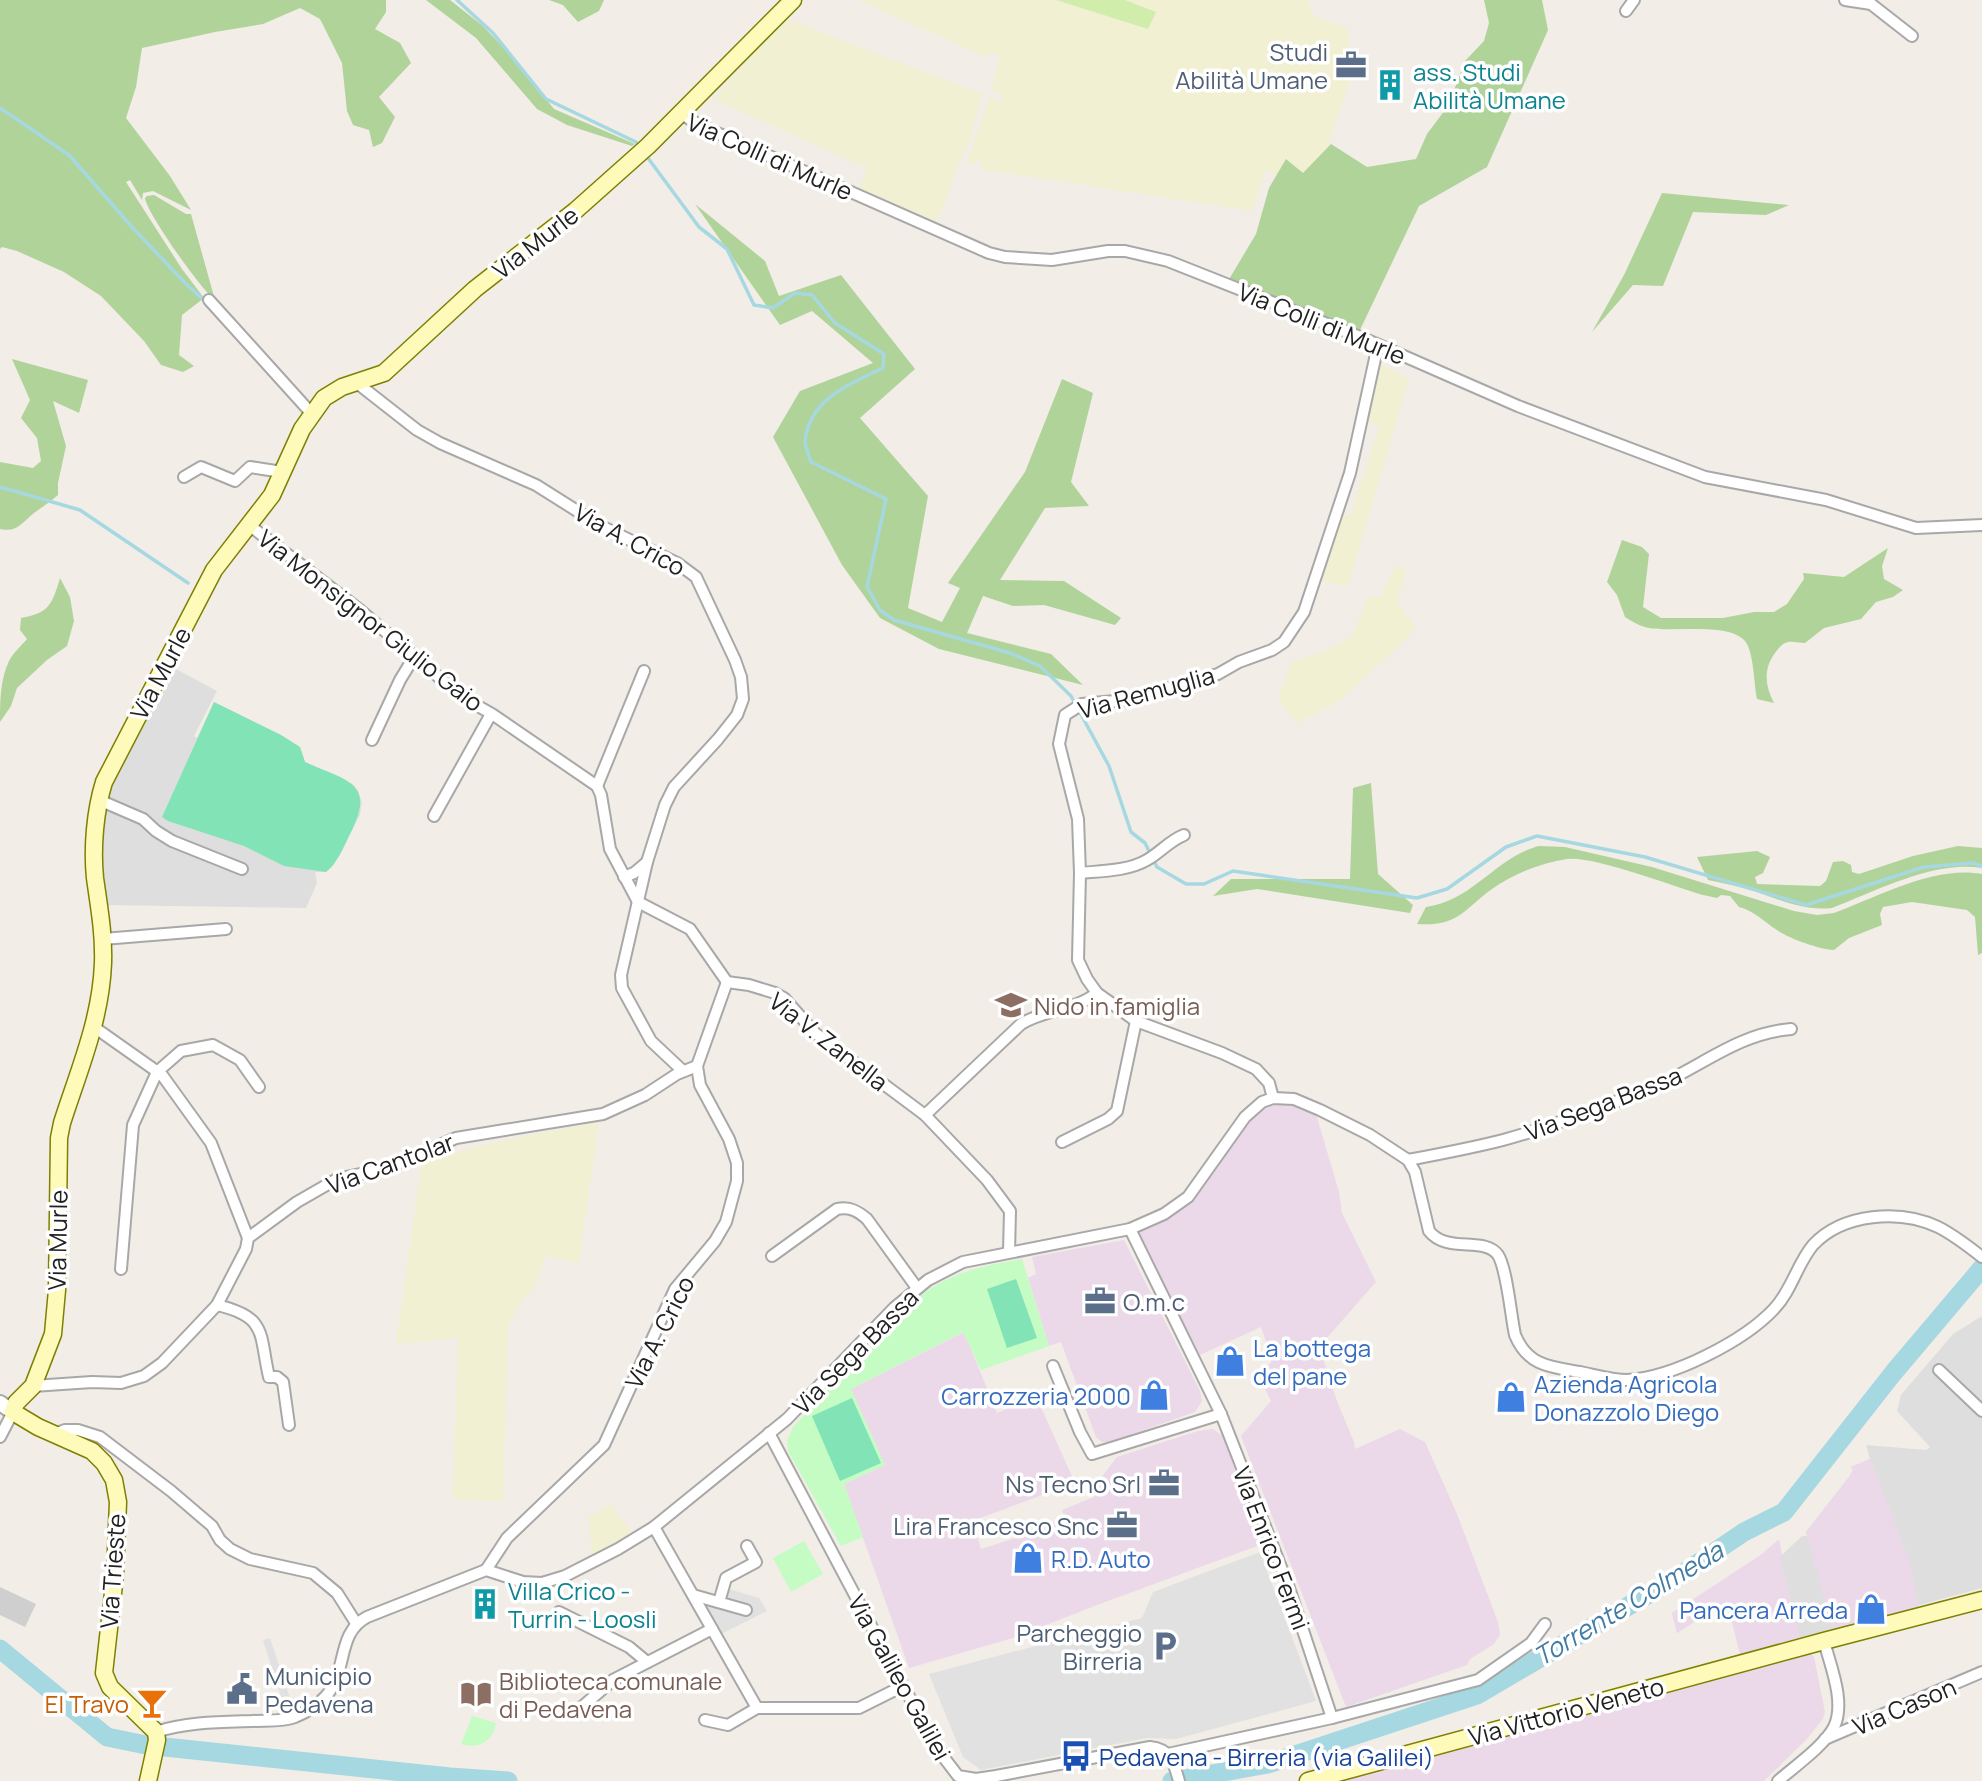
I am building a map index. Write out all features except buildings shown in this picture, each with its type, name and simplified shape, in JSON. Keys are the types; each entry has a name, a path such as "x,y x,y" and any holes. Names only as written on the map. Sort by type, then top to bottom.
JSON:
{"main road":[{"name":"Via Murle","path":"6,1407 16,1402 33,1386 53,1334 62,1123 94,1027 101,993 103,939 95,877 99,800 103,782 214,570 272,495 302,429 324,398 342,387 384,373 475,289 575,211 643,151 793,0"},
{"name":"Via Trieste","path":"6,1407 38,1427 92,1451 104,1463 114,1480 117,1502 115,1576 104,1673 110,1687 156,1736"},
{"name":"Via Vittorio Veneto","path":"1308,1781 1982,1600"},
{"path":"149,1777 156,1736"}],"street":[{"path":"1626,11 1634,0"},
{"path":"1845,0 1871,4 1912,36"},
{"name":"Via Colli di Murle","path":"673,121 682,114 699,125 989,253 1005,257 1052,260 1108,251 1133,252 1194,271 1378,345 1518,406 1705,477 1826,499 1916,528 1982,525"},
{"path":"209,300 312,414"},
{"name":"Via Remuglia","path":"1273,1098 1269,1083 1256,1069 1222,1053 1136,1021 1097,993 1087,979 1078,960 1078,819 1059,744 1062,721 1082,704 1146,696 1228,669 1284,642 1304,612 1350,473 1378,345"},
{"name":"Via A. Crico","path":"357,383 417,430 440,443 536,485 601,526 677,563 696,577 738,668 743,699 731,723 674,787 665,805 647,862 638,902"},
{"path":"184,477 201,467 235,481 250,467 282,472"},
{"name":"Via Monsignor Giulio Gaio","path":"249,525 360,610 462,696 597,786"},
{"path":"372,740 400,680 414,657"},
{"path":"644,671 597,786 601,795 607,839 638,902 690,929 727,982 697,1066"},
{"path":"434,816 491,713"},
{"path":"99,800 143,819 172,841 242,869"},
{"path":"1080,873 1124,868 1145,862 1171,840 1184,835"},
{"path":"624,877 634,873 647,862"},
{"path":"638,902 621,975 622,988 651,1041 683,1071"},
{"path":"103,939 226,929"},
{"name":"Via V. Zanella","path":"727,982 749,985 784,998 815,1032 925,1115 987,1180 1010,1211 1009,1252"},
{"path":"925,1115 1021,1024 1035,1017 1080,1004 1097,993"},
{"path":"1062,1142 1108,1119 1117,1111 1136,1021"},
{"path":"33,1386 121,1383 144,1376 163,1363 217,1305 246,1249 248,1238 211,1143 162,1075 94,1027"},
{"name":"Via Sega Bassa","path":"1408,1160 1517,1135 1647,1091 1687,1072 1717,1051 1770,1031 1791,1029"},
{"path":"121,1269 133,1125 157,1072 181,1051 213,1045 240,1060 259,1087"},
{"name":"Via A. Crico","path":"486,1570 507,1538 604,1445 675,1289 721,1232 737,1181 737,1163 729,1139 700,1085 697,1066"},
{"name":"Via Cantolar","path":"248,1238 297,1202 337,1180 387,1168 434,1145 466,1135 603,1114 645,1095 683,1071 697,1066"},
{"path":"1273,1098 1294,1100 1320,1110 1370,1135 1408,1160 1415,1171 1426,1225 1432,1235 1447,1244 1486,1247 1499,1256 1515,1335 1525,1353 1549,1367 1624,1380 1652,1376 1693,1362 1745,1333 1772,1311 1783,1299 1813,1245 1831,1230 1843,1225 1877,1217 1916,1219 1958,1238 1982,1257"},
{"name":"Via Sega Bassa","path":"486,1570 527,1583 551,1581 575,1572 654,1527 787,1419 894,1308 917,1288 963,1262 1130,1229 1164,1214 1188,1197 1245,1117 1262,1102 1273,1098"},
{"path":"772,1256 837,1209 848,1208 867,1219 917,1288"},
{"name":"Via Enrico Fermi","path":"1130,1229 1221,1414 1288,1585 1332,1718"},
{"path":"217,1305 245,1313 257,1324 269,1377 277,1377 282,1382 289,1425"},
{"path":"1053,1366 1092,1454 1221,1414"},
{"path":"1939,1370 1982,1410"},
{"path":"0,1437 6,1407"},
{"path":"55,1434 65,1430 78,1430 100,1437 212,1526 220,1540 230,1549 250,1559 313,1573 337,1593 356,1623"},
{"name":"Via Galileo Galilei","path":"769,1433 903,1686 954,1772 963,1779 996,1776 1150,1746 1171,1758"},
{"path":"654,1527 757,1708"},
{"path":"719,1602 726,1577 756,1562 747,1546"},
{"path":"156,1736 166,1728 286,1719 303,1713 314,1707 331,1690 347,1637 356,1623 424,1593 486,1570"},
{"path":"693,1595 746,1610"},
{"path":"559,1612 629,1647 647,1662"},
{"path":"1179,1781 1171,1758 1478,1680 1531,1643 1545,1624"},
{"path":"583,1706 613,1680 712,1629"},
{"path":"1778,1781 1825,1739 1834,1727 1838,1714 1836,1691 1824,1641"},
{"name":"Via Cason","path":"1825,1739 1982,1672"},
{"path":"705,1720 728,1725 757,1708 859,1708 903,1686"}],"shaded area":[{"path":"163,662 217,691 194,736 197,738 214,702 281,735 300,747 305,762 353,784 358,791 362,802 360,815 333,866 326,872 315,872 317,883 306,908 103,905 93,821"},
{"path":"1286,1104 1316,1114 1339,1192 1342,1213 1376,1282 1319,1347 1355,1449 1400,1429 1425,1442 1457,1514 1498,1622 1500,1635 1494,1644 1470,1659 1467,1665 1346,1707 1241,1436 1271,1401 1256,1370 1271,1363 1261,1327 1200,1355 1139,1236 1140,1229 1175,1211 1255,1114 1271,1106"},
{"path":"1124,1240 1200,1391 1202,1401 1195,1412 1110,1442 1102,1442 1096,1437 1061,1342 1049,1346 1028,1278 1036,1274 1032,1257"},
{"path":"1982,1316 1982,1588 1740,1654 1727,1601 1677,1633 1672,1613 1779,1549 1782,1555 1802,1536 1807,1536 1806,1532 1849,1477 1853,1470 1851,1467 1870,1459 1866,1445 1926,1450 1930,1447 1897,1411 1901,1395 1953,1334"},
{"path":"964,1332 997,1413 1036,1396 1075,1483 972,1521 981,1549 1065,1519 1062,1510 1094,1497 1094,1487 1117,1457 1198,1431 1213,1429 1224,1437 1260,1545 1013,1638 909,1668 844,1484 885,1465 851,1389"},
{"path":"1870,1459 1909,1559 1919,1607 1836,1629 1832,1627 1806,1532 1849,1477 1853,1470 1851,1467"},
{"path":"1779,1539 1782,1555 1780,1557 1800,1638 1740,1654 1727,1601 1677,1633 1672,1613 1762,1554"},
{"name":"Parcheggio Birreria","path":"1260,1552 1316,1701 1176,1739 1147,1738 981,1770 963,1757 929,1674 1142,1618 1153,1592"},
{"path":"0,1587 36,1604 25,1627 0,1615"},
{"path":"729,1589 759,1598 767,1611 721,1634 704,1603"},
{"path":"270,1638 293,1707 285,1709 263,1640"},
{"path":"1808,1652 1814,1657 1825,1712 1823,1719 1806,1740 1764,1781 1327,1781"}],"green space":[{"path":"0,0 386,0 386,12 375,29 400,43 411,63 379,97 395,117 382,143 373,147 369,130 353,125 347,111 342,63 320,19 300,8 263,24 142,48 136,87 126,118 170,176 191,210 153,191 143,193 142,200 130,180 126,182 204,298 182,315 179,355 194,366 183,372 161,365 144,341 101,296 64,272 17,251 2,247 0,249"},
{"path":"426,0 450,0 483,26 554,109 635,144 632,146 567,125 537,109 476,38"},
{"path":"549,0 604,0 599,11 578,22 563,5"},
{"path":"858,0 1055,0 1148,29 1156,12 1125,0 1309,0 1312,15 1348,29 1350,82 1328,145 1331,144 1303,173 1286,160 1277,175 1265,171 1252,211 981,169 982,161 976,160 975,165 967,163 989,97 1002,101 1003,98 1001,94 991,91 1000,56 990,52 988,58"},
{"path":"1056,0 1125,0 1156,12 1148,29"},
{"path":"1484,0 1542,0 1548,30 1487,167 1419,206 1359,332 1228,281 1256,234 1269,188 1286,159 1303,173 1331,144 1367,167 1416,159 1427,134 1448,106 1465,61 1484,41 1489,23"},
{"path":"785,18 982,94 970,140 933,227 857,194 867,168 713,99"},
{"path":"1662,193 1789,205 1766,215 1693,212 1663,286 1633,285 1592,332 1624,275"},
{"path":"154,195 186,214 191,214 215,300 187,267 155,219 145,198"},
{"path":"695,204 765,261 779,296 841,275 915,369 860,418 928,496 908,608 942,622 960,588 948,583 1025,472 1062,379 1093,393 1071,482 1089,506 1045,508 1000,580 1064,581 1121,618 1115,625 1044,605 1013,606 983,596 967,633 1051,654 1083,685 939,649 880,618 842,565 773,437 800,391 873,363 812,311 780,325"},
{"path":"12,359 88,380 79,413 53,401 66,446 58,495 19,526 6,530 0,529 0,462 33,468 41,461 37,438 21,418 30,400"},
{"path":"1378,363 1409,379 1348,586 1317,580 1340,514 1351,515 1379,427 1366,421"},
{"path":"1622,540 1642,547 1649,554 1643,607 1661,618 1723,618 1754,612 1774,612 1787,604 1804,579 1803,573 1844,577 1888,548 1882,566 1884,579 1903,590 1893,597 1876,602 1861,619 1824,628 1805,643 1790,642 1782,645 1771,659 1767,671 1767,684 1774,703 1757,699 1748,646 1737,635 1712,630 1656,629 1642,626 1625,617 1617,595 1607,582"},
{"path":"1396,565 1406,570 1397,603 1416,627 1338,702 1297,723 1278,699 1291,662 1323,652 1352,636 1370,595 1380,598"},
{"path":"60,578 70,597 74,621 67,646 47,660 17,688 11,706 0,722 1,691 6,668 27,639 20,630 21,618 38,613 48,606"},
{"path":"214,702 281,735 300,747 305,762 354,786 359,794 360,804 357,818 339,856 326,872 284,866 244,846 162,817"},
{"path":"1371,783 1378,874 1413,905 1410,913 1257,889 1213,896 1231,879 1350,879 1353,788"},
{"path":"1539,846 1565,847 1652,867 1794,911 1817,915 1834,913 1926,878 1964,872 1982,874 1982,953 1978,955 1975,917 1967,910 1912,902 1883,907 1880,914 1882,925 1849,938 1834,950 1805,943 1783,933 1755,914 1739,907 1730,896 1721,895 1717,898 1703,895 1580,859 1547,863 1528,870 1500,884 1451,920 1417,924 1426,907 1458,896 1510,859"},
{"path":"1958,846 1982,848 1982,868 1944,868 1886,886 1832,908 1822,909 1708,880 1697,857 1757,851 1770,857 1763,873 1755,877 1757,884 1820,886 1826,881 1833,862 1843,861 1851,865 1852,872 1859,874 1913,856"},
{"path":"599,1122 579,1263 545,1256 535,1287 522,1301 508,1326 503,1502 453,1499 458,1338 396,1344 422,1161 505,1140"},
{"path":"1022,1259 1049,1346 981,1370 963,1332 851,1389 885,1465 844,1484 863,1537 841,1546 788,1451 787,1441 793,1427 917,1298 967,1271"},
{"path":"1016,1279 1037,1338 1007,1348 987,1289"},
{"path":"852,1398 881,1463 840,1481 812,1416"},
{"path":"611,1504 633,1534 593,1555 588,1518"},
{"path":"804,1541 823,1574 791,1592 773,1558"},
{"path":"472,1716 496,1723 488,1739 479,1745 468,1746 461,1744"}],"waterway":[{"path":"457,0 493,33 546,99 636,142 641,148"},
{"path":"0,108 69,155 131,226 206,302"},
{"path":"645,154 699,227 727,249 754,305 773,308 795,293 812,295 835,323 884,354 883,368 845,387 823,403 808,426 805,441 811,462 886,499 867,587 880,610 894,620 1010,653 1040,666 1071,696 1109,766 1131,832 1145,843 1157,867 1186,884 1204,884 1233,871 1417,898 1447,889 1506,847 1537,836 1645,857 1806,905 1924,867 1972,863 1982,866"},
{"path":"0,487 80,510 188,583"},
{"name":"Torrente Colmeda","path":"1172,1781 1268,1764 1477,1695 1676,1578 1744,1532 1784,1512 1894,1372 1982,1268"},
{"name":"Torrente Colmeda","path":"0,1649 107,1737 146,1745 508,1781"}],"place":[{"name":"Studi Abilità Umane","path":"1351,65"},
{"name":"ass. Studi Abilità Umane","path":"1390,85"},
{"name":"Nido in famiglia","path":"1011,1005"},
{"name":"O.m.c","path":"1100,1301"},
{"name":"La bottega del pane","path":"1230,1361"},
{"name":"Carrozzeria 2000","path":"1154,1395"},
{"name":"Azienda Agricola Donazzolo Diego","path":"1511,1397"},
{"name":"Ns Tecno Srl","path":"1164,1483"},
{"name":"Lira Francesco Snc","path":"1122,1525"},
{"name":"R.D. Auto","path":"1028,1558"},
{"name":"Villa Crico - Turrin - Loosli","path":"485,1604"},
{"name":"Pancera Arreda","path":"1871,1609"},
{"name":"Parcheggio Birreria","path":"1165,1646"},
{"name":"Municipio Pedavena","path":"242,1689"},
{"name":"Biblioteca comunale di Pedavena","path":"476,1694"},
{"name":"El Travo","path":"152,1703"},
{"name":"Pedavena - Birreria (via Galilei)","path":"1076,1756"}]}
